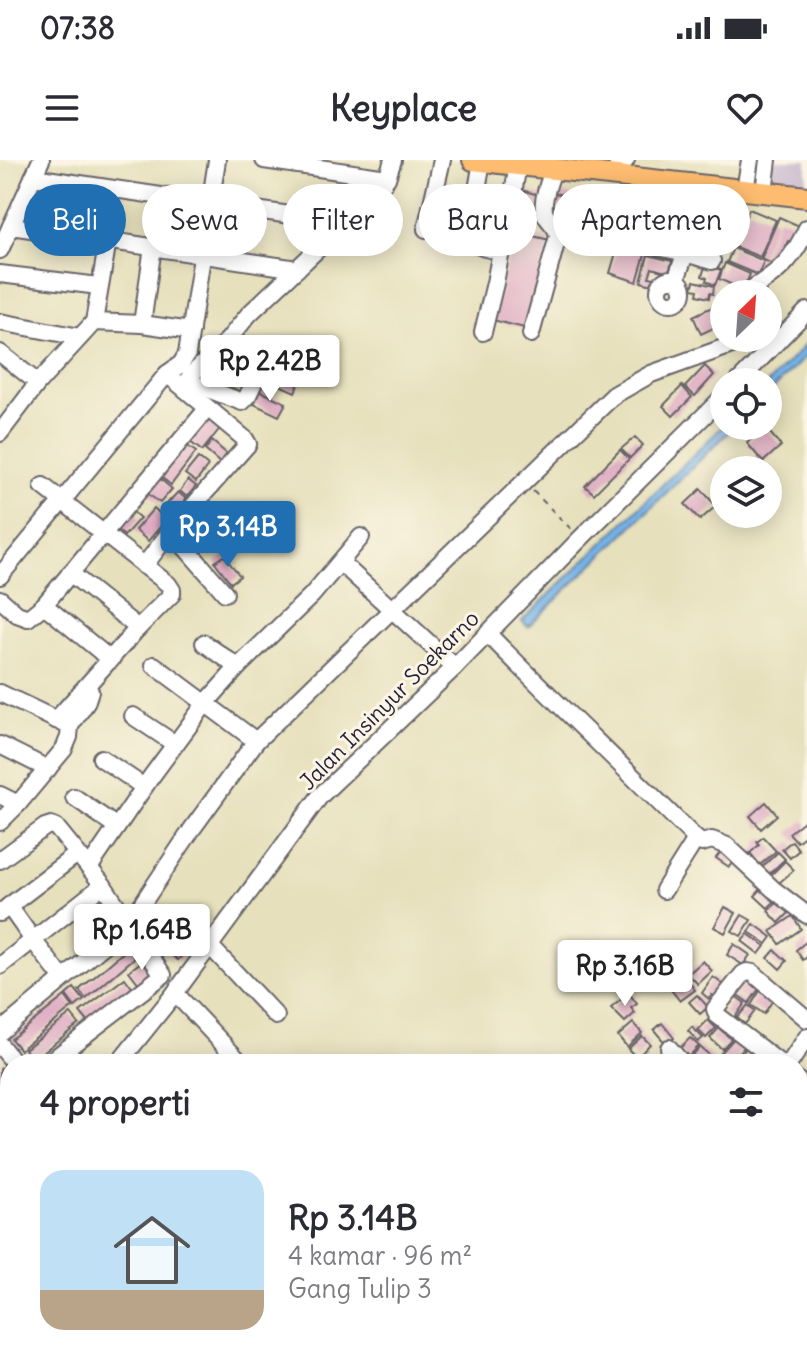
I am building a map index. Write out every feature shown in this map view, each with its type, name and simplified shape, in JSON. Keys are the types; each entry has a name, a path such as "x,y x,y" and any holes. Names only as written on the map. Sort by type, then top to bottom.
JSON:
{"main road":[{"path":"473,160 691,184"},
{"path":"750,190 807,197"}],"street":[{"path":"0,250 41,160"},
{"path":"213,184 217,160"},
{"path":"264,160 387,178"},
{"path":"383,184 393,160"},
{"path":"436,184 442,160"},
{"path":"610,175 626,160"},
{"path":"750,160 755,191"},
{"path":"755,191 768,160"},
{"path":"489,184 498,162"},
{"path":"498,162 502,184"},
{"path":"531,334 558,236 556,227 543,210 553,169"},
{"path":"33,177 142,194"},
{"path":"11,226 24,228"},
{"path":"765,280 783,268 807,228"},
{"path":"0,433 38,383 94,322 105,256"},
{"path":"142,324 152,256"},
{"path":"203,256 187,354 189,375 207,409"},
{"path":"214,256 295,270"},
{"path":"189,375 228,340 249,314 310,256"},
{"path":"483,332 500,256"},
{"path":"676,280 685,256"},
{"path":"696,256 712,261"},
{"path":"0,274 99,286"},
{"path":"751,368 807,311"},
{"path":"0,322 80,337"},
{"path":"94,322 142,324 191,331"},
{"path":"782,330 789,329"},
{"path":"167,374 189,375 242,402 272,345"},
{"path":"0,1032 128,925 256,741 614,395 671,366 711,352"},
{"path":"1,355 38,383"},
{"path":"144,566 171,531 248,446 245,439 167,374"},
{"path":"0,576 167,374"},
{"path":"0,599 17,614 28,618 44,605 207,409"},
{"name":"Jalan Insinyur Soekarno","path":"128,1054 182,1001 210,946 320,796 455,667 492,639 580,539 710,410"},
{"path":"43,486 172,590 172,594 90,683 89,695 63,723"},
{"path":"171,531 225,593"},
{"path":"89,868 205,704 312,595 361,537"},
{"path":"341,563 455,667"},
{"path":"70,573 138,628"},
{"path":"44,605 111,660"},
{"path":"492,639 696,839 702,843 712,840 727,846 773,889 807,915"},
{"path":"204,643 238,667"},
{"path":"154,665 256,741"},
{"path":"0,693 63,723"},
{"path":"133,716 175,744"},
{"path":"0,822 68,743 63,723"},
{"path":"0,745 48,769"},
{"path":"101,758 144,787"},
{"path":"0,795 18,804"},
{"path":"74,797 117,827"},
{"path":"0,860 28,838 51,825 56,827 103,885 163,975 60,1054"},
{"path":"664,890 696,839"},
{"path":"63,979 5,910 77,854"},
{"path":"0,966 103,885"},
{"path":"210,946 276,1016"},
{"path":"768,1054 717,1015 715,1009 743,974 753,973 807,1019"},
{"path":"182,1001 232,1054"},
{"path":"796,1054 807,1037"},
{"path":"669,1048 674,1054"}],"path":[{"path":"524,483 580,539"}],"shaded area":[{"path":"759,160 807,160 807,184 763,179 758,170"}],"water":[{"path":"807,343 807,355 782,380 782,369"},
{"path":"710,439 721,440 528,627 522,621"}],"building":[{"path":"550,193 553,193 553,206 549,206"},
{"path":"537,195 542,196 537,213"},
{"path":"750,209 776,220 760,257 750,253"},
{"path":"779,217 804,228 797,244 788,241 778,266 761,259"},
{"path":"537,237 550,240 528,329 493,320 509,256 537,256"},
{"path":"750,255 764,261 758,275 727,262 730,256"},
{"path":"615,256 645,256 637,282 610,273"},
{"path":"648,256 672,261 669,273 652,268 649,277 655,278 653,285 641,282"},
{"path":"725,263 750,274 748,280 719,279"},
{"path":"711,266 721,270 717,280 710,280 710,283 702,276 705,267 710,269"},
{"path":"694,281 710,285 709,298 697,295 698,290 692,289"},
{"path":"710,308 710,330 701,334 693,316"},
{"path":"305,343 315,348 305,370 283,360 289,348 300,353"},
{"path":"220,350 236,357 226,381 210,375"},
{"path":"240,358 256,365 243,393 228,386"},
{"path":"277,360 304,372 295,392 268,380"},
{"path":"705,366 710,371 710,379 695,396 685,387"},
{"path":"682,386 692,397 673,416 663,406"},
{"path":"260,391 286,403 279,416 254,404"},
{"path":"208,417 221,427 202,451 189,441"},
{"path":"635,437 643,445 630,458 621,449"},
{"path":"750,440 776,440 781,446 770,456 758,456 747,443"},
{"path":"212,441 227,454 220,463 205,450"},
{"path":"186,445 196,452 171,485 162,478"},
{"path":"620,450 629,459 594,494 585,486"},
{"path":"198,458 208,466 196,482 185,474"},
{"path":"159,478 172,489 160,503 147,493"},
{"path":"188,480 196,486 187,497 180,491"},
{"path":"701,489 710,499 710,511 700,520 685,504"},
{"path":"178,492 186,499 170,516 162,509"},
{"path":"154,508 166,520 148,541 135,530"},
{"path":"132,511 140,518 124,536 116,529"},
{"path":"207,531 213,537 202,548 197,542"},
{"path":"224,556 240,576 231,583 215,562"},
{"path":"766,802 777,815 761,829 750,816"},
{"path":"804,821 807,834 797,842 789,833"},
{"path":"763,837 776,851 760,865 750,853"},
{"path":"792,841 799,850 790,858 782,849"},
{"path":"722,850 735,859 729,867 716,858"},
{"path":"778,852 785,859 769,874 762,867"},
{"path":"785,861 794,870 779,883 771,875"},
{"path":"763,887 776,900 768,908 755,896"},
{"path":"778,902 789,913 779,923 768,911"},
{"path":"725,907 736,913 725,933 714,927"},
{"path":"742,915 751,920 741,936 732,931"},
{"path":"793,916 801,929 780,944 771,931"},
{"path":"754,924 772,937 767,944 749,932"},
{"path":"748,934 765,946 759,954 742,941"},
{"path":"176,936 189,946 178,960 165,950"},
{"path":"807,941 807,957 803,960 796,950"},
{"path":"133,944 140,953 86,999 79,990"},
{"path":"734,944 750,955 743,965 727,955"},
{"path":"775,950 787,961 780,969 768,958"},
{"path":"144,960 154,973 139,984 129,971"},
{"path":"703,961 712,971 698,984 688,974"},
{"path":"674,976 680,983 686,978 695,990 680,1001 665,982"},
{"path":"747,976 761,986 749,1003 735,993"},
{"path":"713,977 728,988 719,1000 712,995 709,999 702,993"},
{"path":"125,978 133,989 89,1023 80,1012"},
{"path":"763,986 776,995 764,1014 751,1005"},
{"path":"74,988 84,1000 75,1007 66,995"},
{"path":"629,993 637,1004 631,1008 635,1013 625,1022 611,1008"},
{"path":"697,995 708,1007 700,1014 689,1002"},
{"path":"65,996 73,1007 20,1050 11,1039"},
{"path":"735,996 745,1003 733,1020 723,1013"},
{"path":"748,1005 755,1011 745,1024 737,1018"},
{"path":"71,1014 79,1024 41,1054 29,1054 25,1049"},
{"path":"708,1020 716,1028 706,1038 698,1030"},
{"path":"633,1023 642,1033 627,1047 618,1036"},
{"path":"662,1023 674,1038 666,1044 654,1030"},
{"path":"692,1027 703,1038 698,1042 688,1031"},
{"path":"719,1028 731,1039 722,1049 710,1038"},
{"path":"739,1033 749,1042 738,1054 720,1054"},
{"path":"642,1036 650,1044 641,1054 633,1054 628,1049"},
{"path":"690,1038 699,1046 691,1054 682,1054 678,1050"},
{"path":"751,1042 763,1052 762,1054 741,1054"},
{"path":"700,1047 708,1054 693,1054"}]}
